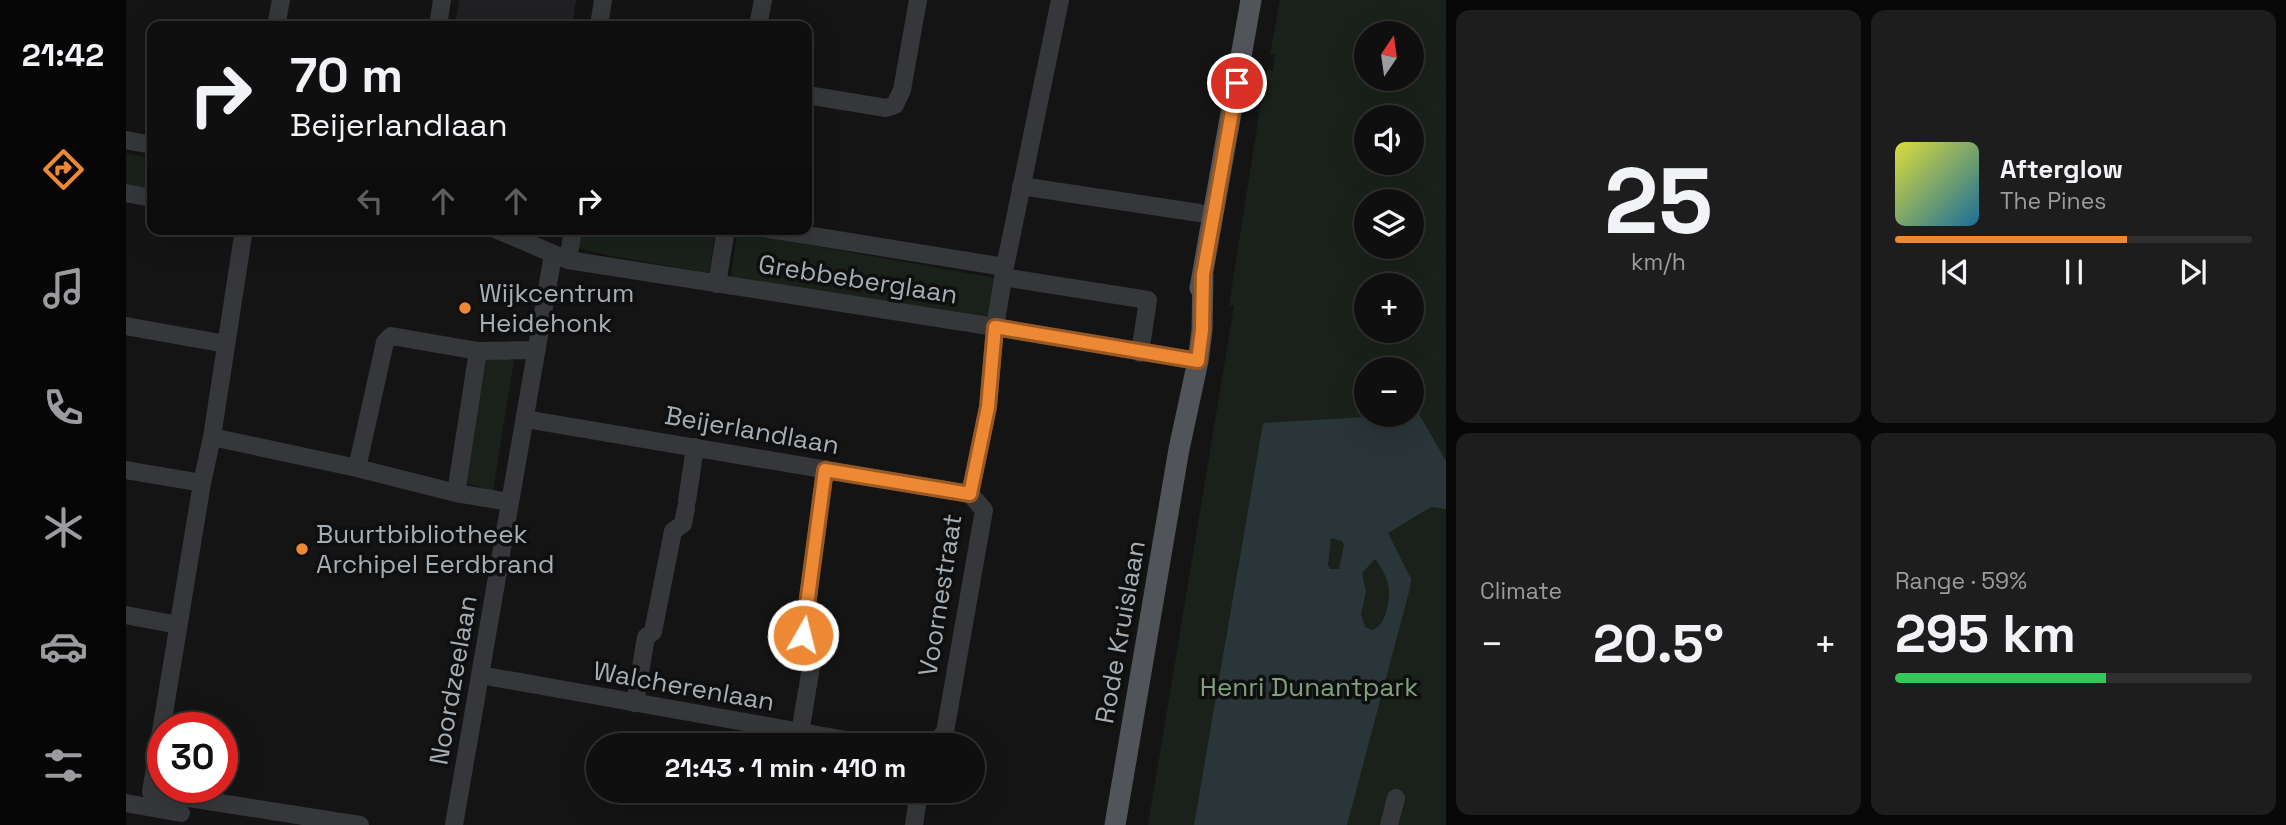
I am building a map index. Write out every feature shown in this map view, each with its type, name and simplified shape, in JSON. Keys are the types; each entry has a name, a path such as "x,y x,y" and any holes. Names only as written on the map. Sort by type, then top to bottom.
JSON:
{"main road":[{"name":"Rode Kruislaan","path":"1115,825 1179,449 1191,360 1202,330 1203,275 1251,0"}],"street":[{"path":"277,21 281,0"},
{"path":"439,21 442,0"},
{"path":"599,21 603,0"},
{"path":"759,21 762,0"},
{"path":"812,97 886,108 895,105 902,90 918,0"},
{"name":"Voornestraat","path":"944,733 984,510 970,494 988,407 995,327 1060,0"},
{"path":"126,141 147,144"},
{"path":"1021,186 1199,213"},
{"path":"126,193 147,197"},
{"path":"182,805 150,792 212,437 243,235"},
{"name":"Grebbeberglaan","path":"509,235 561,258 1191,360"},
{"path":"561,258 571,235"},
{"path":"718,285 725,235"},
{"name":"Grebbeberglaan","path":"802,235 1148,300 1140,353"},
{"name":"Noordzeelaan","path":"454,825 537,350 561,258"},
{"path":"126,326 226,344"},
{"path":"357,468 385,342 391,336 478,351 537,350"},
{"path":"456,493 478,351"},
{"name":"Beijerlandlaan","path":"525,418 970,494"},
{"path":"212,437 357,468 456,493 510,502"},
{"path":"635,703 646,638 653,632 673,531 683,524 695,447"},
{"path":"126,470 202,483"},
{"path":"800,733 811,666 800,660 825,470"},
{"path":"126,615 178,625"},
{"name":"Walcherenlaan","path":"480,675 800,733"},
{"path":"1389,825 1396,798"},
{"path":"126,803 182,805 360,825"},
{"path":"914,825 917,803"}],"shaded area":[{"path":"459,0 576,0 573,21 456,21"},
{"path":"1354,418 1354,427 1424,427 1424,423 1446,461 1446,509 1431,507 1388,533 1411,579 1410,588 1347,825 1194,825 1263,423","holes":["1331,538 1342,541 1344,545 1339,569 1330,569 1328,565","1375,559 1386,577 1389,596 1385,616 1373,630 1365,627 1361,614 1366,592 1362,573"]}],"green space":[{"name":"Henri Dunantpark","path":"1280,0 1446,0 1446,825 1148,825 1234,306 1229,305 1264,82 1267,70 1273,71 1275,55 1270,54"},
{"path":"126,153 147,157 147,193 126,190"},
{"path":"579,235 715,235 709,273 578,248"},
{"path":"737,235 754,235 995,278 988,319 731,277"},
{"path":"483,355 514,360 493,491 466,483"}],"place":[{"name":"Wijkcentrum Heidehonk","path":"465,308"},
{"name":"Buurtbibliotheek Archipel Eerdbrand","path":"302,549"}],"route":[{"path":"803,635 825,470 970,494 988,407 995,327 1198,361 1202,330 1203,275 1237,83"}]}
